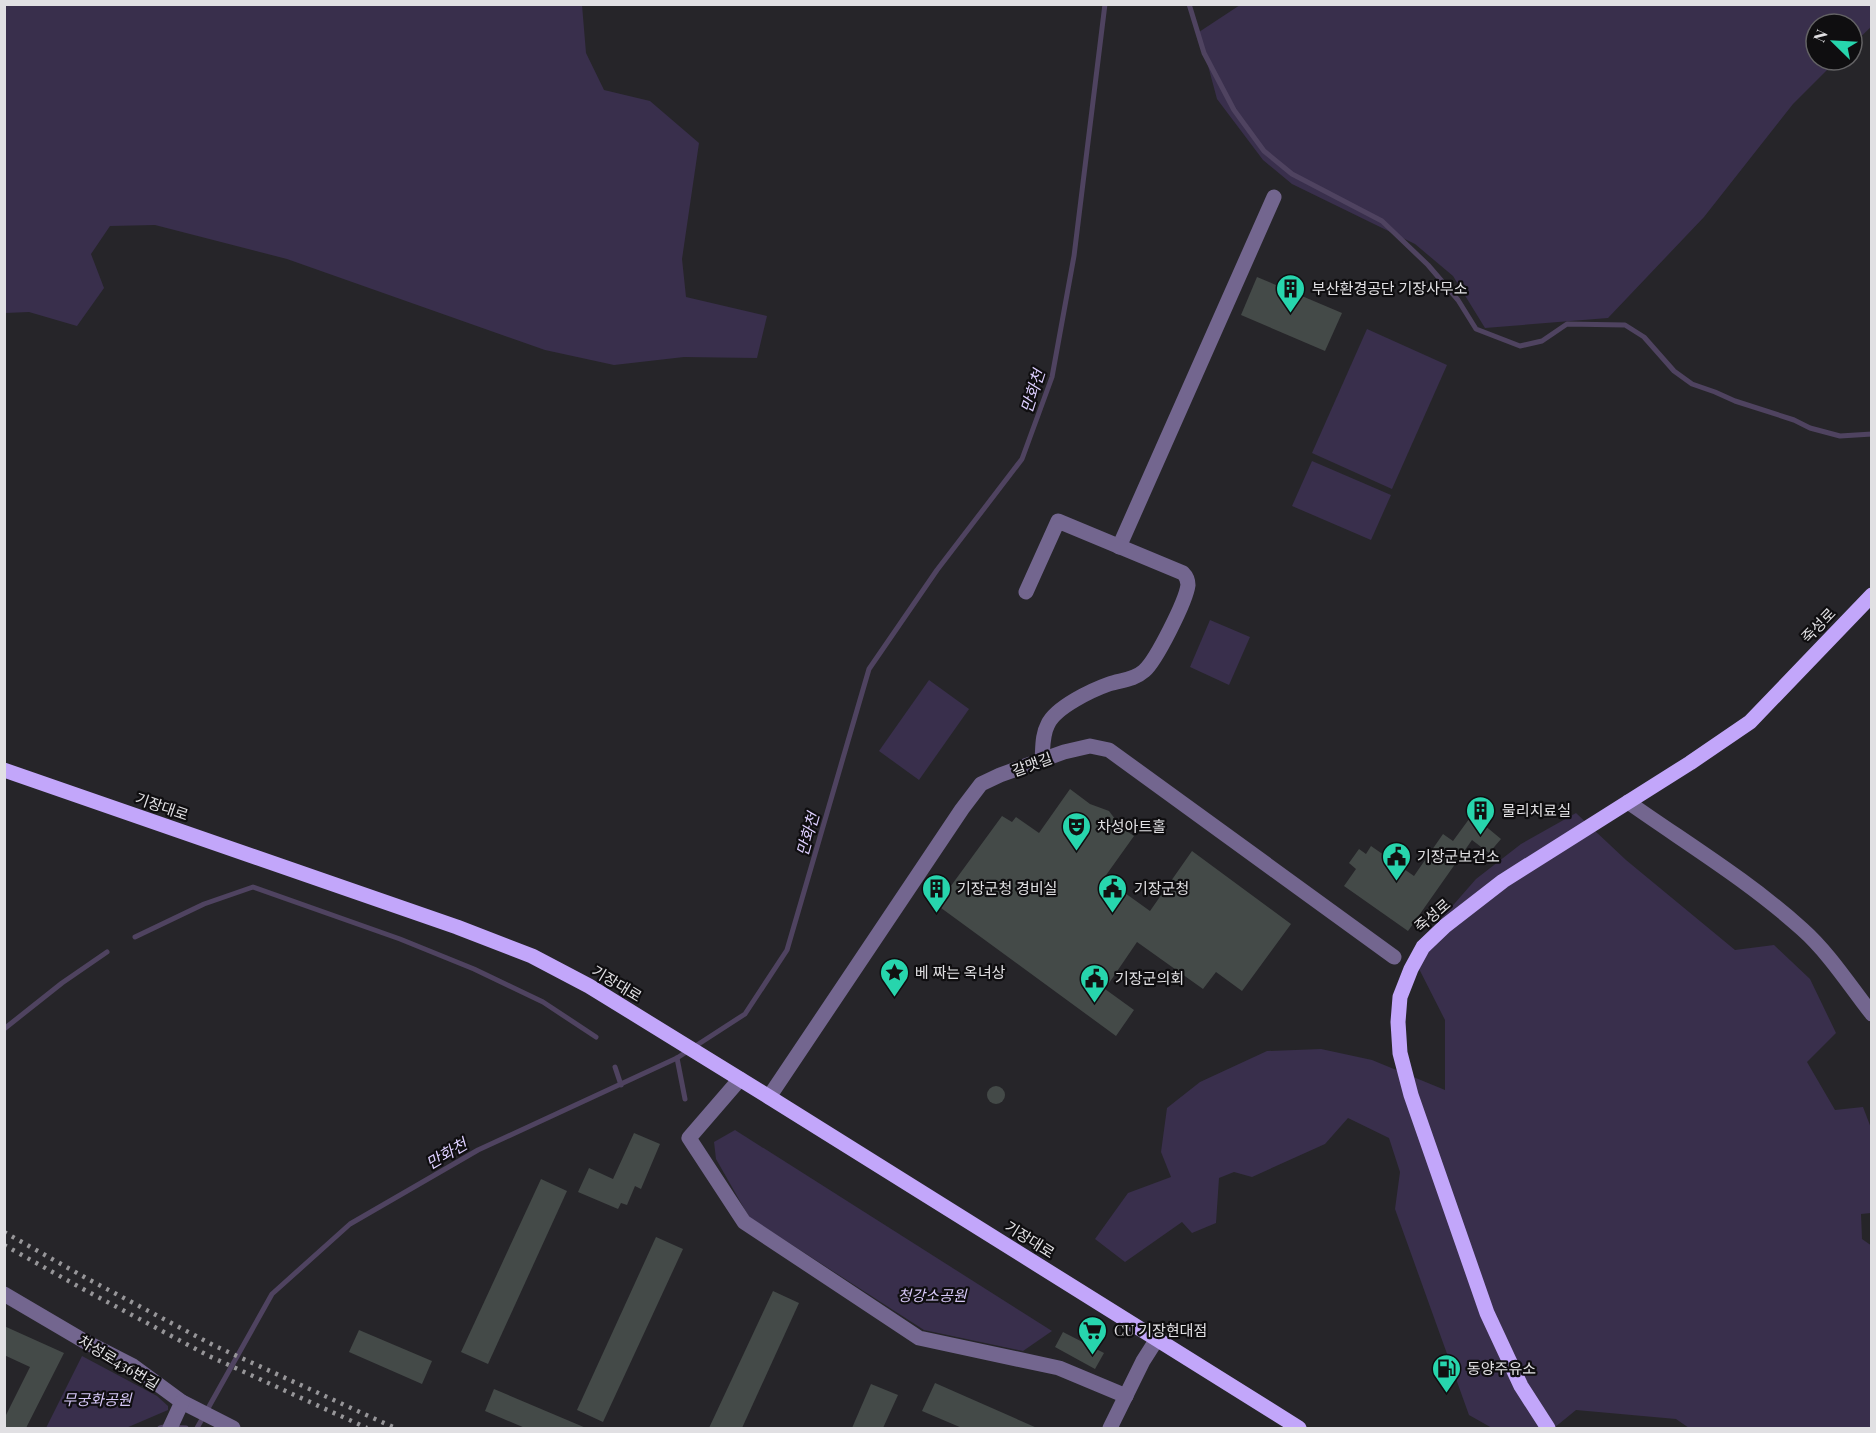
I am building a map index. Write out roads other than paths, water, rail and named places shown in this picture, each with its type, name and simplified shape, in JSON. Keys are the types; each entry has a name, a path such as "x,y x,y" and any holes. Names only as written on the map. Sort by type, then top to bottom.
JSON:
{"main road":[{"name":"죽성로","path":"1548,1428 1521,1386 1487,1313 1411,1095 1400,1053 1398,1022 1400,997 1423,947 1445,926 1503,881 1750,722 1865,611 1872,595"},
{"name":"기장대로","path":"4,770 493,940 532,956 589,986 666,1033 1299,1428"}],"street":[{"path":"1119,547 1274,197"},
{"path":"1026,592 1058,521 1183,573 1187,578 1187,589 1159,651 1147,668 1137,676 1109,684 1056,714 1047,725 1042,760"},
{"name":"갈맷길","path":"770,1097 981,784 1042,760 1090,746 1109,750 1394,957"},
{"path":"1628,802 1754,890 1804,930 1872,1014"},
{"path":"736,1077 689,1138 744,1222 919,1338 1059,1368 1126,1396"},
{"name":"차성로436번길","path":"4,1294 84,1341 133,1366 184,1407 233,1428"},
{"path":"1110,1428 1143,1361 1157,1339"},
{"path":"170,1428 184,1407"}],"waterway":[{"name":"만화천","path":"197,1428 272,1294 350,1224 478,1150 677,1058 745,1014 787,950 869,669 937,570 1022,459 1052,377 1074,256 1105,4"},
{"path":"1189,4 1204,53 1234,110 1264,151 1292,174 1382,221 1428,265 1458,300 1476,329 1520,346 1542,341 1567,324 1625,325 1644,337 1674,371 1692,384 1794,420 1810,428 1840,436 1872,434"},
{"path":"135,937 204,904 253,887 400,939 474,969 543,1002 596,1037"},
{"path":"4,1029 62,983 107,952"},
{"path":"677,1058 685,1099"},
{"path":"615,1067 621,1085"},
{"name":"만화천","path":"160,1428 186,1428"}],"railway":[{"path":"4,1232 213,1345 395,1428"},
{"path":"4,1245 209,1356 367,1428"}],"place":[{"name":"부산환경공단 기장사무소","path":"1291,314"},
{"name":"물리치료실","path":"1481,836"},
{"name":"차성아트홀","path":"1076,852"},
{"name":"기장군보건소","path":"1396,882"},
{"name":"기장군청 경비실","path":"936,914"},
{"name":"기장군청","path":"1113,914"},
{"name":"베 짜는 옥녀상","path":"894,998"},
{"name":"기장군의회","path":"1094,1004"},
{"name":"CU 기장현대점","path":"1093,1356"},
{"name":"동양주유소","path":"1446,1394"}],"park label":[{"name":"청강소공원","path":"932,1295"},
{"name":"무궁화공원","path":"97,1399"}]}
